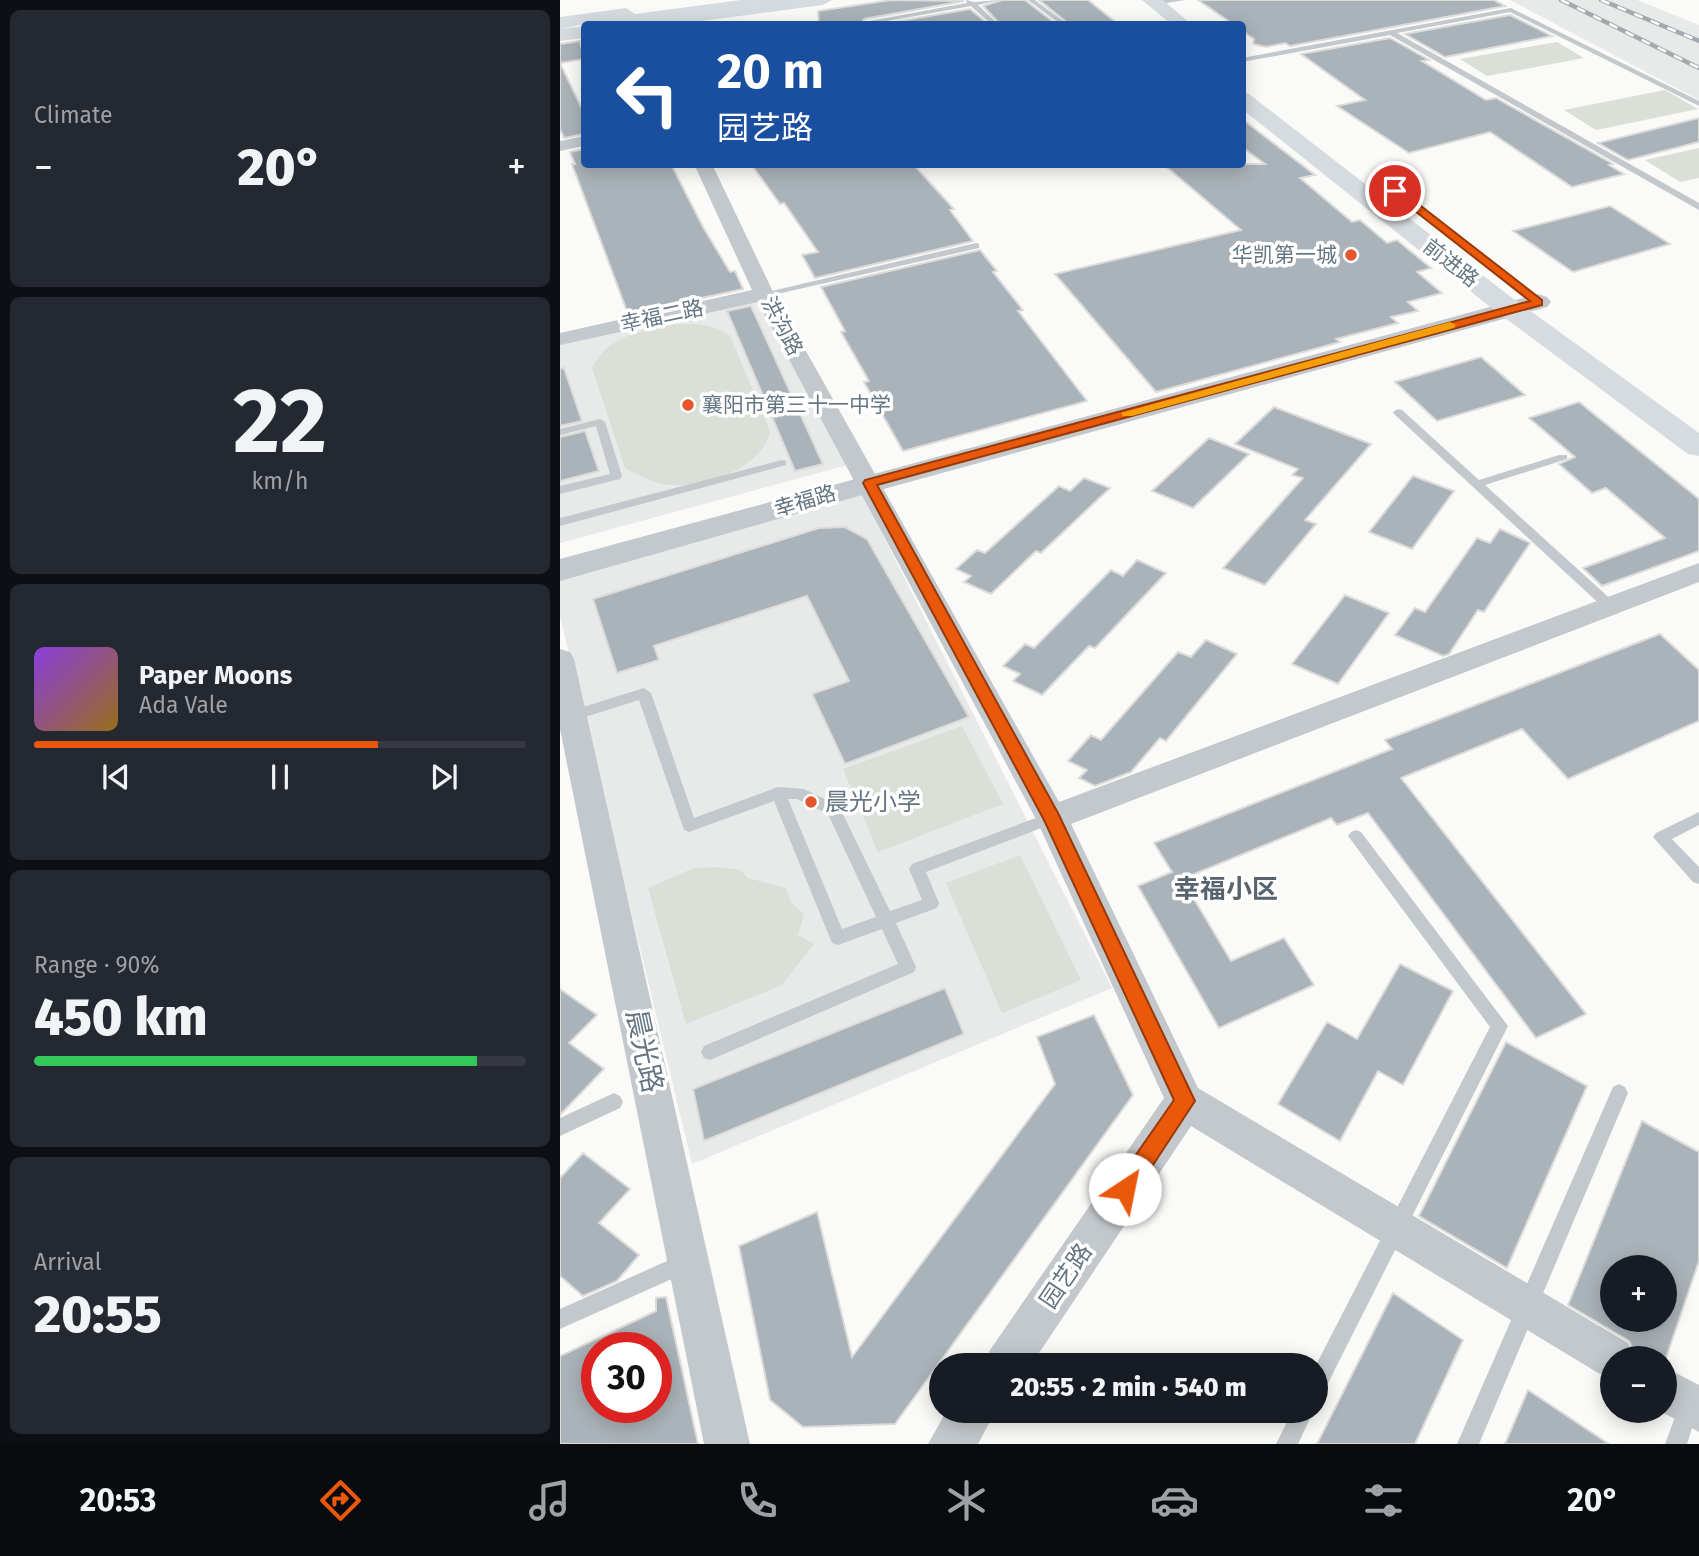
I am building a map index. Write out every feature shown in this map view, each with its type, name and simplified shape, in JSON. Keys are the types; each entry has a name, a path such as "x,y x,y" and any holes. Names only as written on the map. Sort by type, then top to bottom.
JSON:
{"main road":[{"path":"560,18 668,0"},
{"path":"560,18 691,0"},
{"path":"560,18 729,0"},
{"path":"624,21 782,0"},
{"path":"663,21 823,0"},
{"path":"1153,1 1178,21"},
{"path":"560,33 581,30"},
{"name":"前进路","path":"1246,75 1699,447"},
{"name":"前进路","path":"1246,101 1518,301 1699,418"}],"street":[{"path":"560,146 581,142"},
{"name":"洪沟路","path":"704,168 764,294 865,477"},
{"name":"幸福二路","path":"560,339 764,294"},
{"name":"幸福路","path":"560,552 865,477 1518,301"},
{"name":"幸福路","path":"560,570 865,477"},
{"path":"865,477 1052,818 1185,1101 1600,1350"},
{"path":"1052,818 1699,572"},
{"name":"晨光路","path":"560,659 727,1444"},
{"name":"园艺路","path":"1013,1353 1185,1101"},
{"path":"951,1444 965,1423"}],"lane":[{"path":"876,21 921,16 970,2 996,0"},
{"path":"1031,0 1060,21"},
{"path":"1153,1 1182,0"},
{"path":"970,2 992,21"},
{"path":"1246,59 1511,10 1699,104"},
{"path":"1390,32 1699,208"},
{"path":"764,294 976,246"},
{"path":"1398,412 1610,606"},
{"path":"560,432 600,422 617,476 560,490"},
{"path":"1477,485 1563,457"},
{"path":"560,522 782,463"},
{"path":"572,716 645,693 689,825 778,793 799,793 834,810 908,967 710,1052"},
{"path":"778,793 838,938 932,903 917,869 1052,818"},
{"path":"1699,818 1661,836 1699,877"},
{"path":"1328,1362 1499,1026 1356,836"},
{"path":"1468,1444 1619,1093"},
{"path":"560,1127 614,1102"},
{"path":"560,1318 690,1261"},
{"path":"1287,1444 1298,1423"}],"shaded area":[{"path":"1510,0 1637,0 1699,25 1699,100"},
{"path":"1557,42 1584,58 1487,76 1460,59"},
{"path":"1665,90 1698,109 1596,130 1564,110"},
{"path":"1699,148 1699,178 1680,182 1645,160"},
{"name":"襄阳市第三十一中学","path":"759,300 848,465 560,543 560,344"},
{"path":"671,324 709,326 730,336 770,431 765,444 745,465 716,479 700,483 659,483 625,468 592,368 599,357 616,342 636,333"},
{"name":"晨光小学","path":"862,494 1112,988 692,1164 560,616 560,579"},
{"path":"962,726 1003,804 878,852 843,769"},
{"path":"1020,855 1081,980 1002,1013 946,883"},
{"path":"694,868 740,870 748,878 786,888 791,902 804,914 798,935 814,944 782,985 686,1024 648,888"}],"building":[{"path":"891,0 964,1 863,21 819,21 818,11"},
{"path":"1002,0 1025,0 1052,21 997,21 983,6"},
{"path":"1039,0 1088,0 1114,21 1065,21"},
{"path":"1198,0 1494,0 1505,6 1290,46 1285,43 1266,47 1253,44 1254,39 1246,34 1246,21 1229,21"},
{"path":"970,9 984,21 900,21"},
{"path":"1510,15 1552,36 1445,57 1405,34"},
{"path":"1390,38 1429,60 1422,61 1486,100 1496,98 1613,164 1609,165 1624,174 1572,187 1490,132 1409,153 1337,106 1365,100 1301,54"},
{"path":"580,41 581,60 560,63 560,44"},
{"path":"560,63 581,107 581,135 564,138 560,129"},
{"path":"1699,118 1699,142 1628,160 1598,143"},
{"path":"1246,122 1315,175 1300,178 1352,222 1360,220 1387,243 1397,240 1431,268 1417,272 1442,293 1408,302 1418,311 1391,317 1398,323 1336,339 1340,342 1156,392 1055,274 1241,230 1168,168 1246,168 1246,164 1265,164 1246,150"},
{"path":"581,150 581,168 673,168 703,227 730,272 735,271 743,289 628,314 572,164 575,164 570,152"},
{"path":"754,168 917,168 954,209 950,210 973,241 815,278 802,255 818,252 784,203 780,204"},
{"path":"1610,206 1670,244 1573,272 1513,231"},
{"path":"980,250 997,271 993,272 1023,310 1018,311 1087,401 903,451 864,382 869,381 841,332 845,331 821,287"},
{"path":"751,306 823,464 795,471 727,311"},
{"path":"1481,357 1525,395 1437,421 1395,382"},
{"path":"564,368 582,421 560,426 560,369"},
{"path":"1579,402 1699,499 1699,551 1602,586 1583,568 1665,538 1606,488 1592,493 1559,464 1575,457 1529,418"},
{"path":"1274,407 1371,444 1305,520 1316,524 1265,585 1223,568 1303,478 1292,475 1298,469 1235,444"},
{"path":"585,431 599,471 560,481 560,437"},
{"path":"1209,438 1249,454 1193,508 1152,491"},
{"path":"1413,476 1454,491 1412,549 1369,532"},
{"path":"1084,478 1110,488 1041,553 1036,551 991,594 964,582 971,576 956,569 977,550 985,553 1059,486 1070,491"},
{"path":"845,527 867,539 969,717 845,764 812,694 849,681 807,596 654,646 659,660 617,673 593,599 819,528"},
{"path":"1500,529 1530,543 1484,612 1478,610 1449,654 1443,656 1395,635 1415,608 1425,612 1477,538 1490,543"},
{"path":"1137,560 1166,573 1095,648 1089,646 1042,695 1013,681 1020,674 1003,666 1025,644 1034,648 1111,570 1123,576"},
{"path":"1345,595 1389,613 1338,684 1292,664"},
{"path":"1660,634 1699,670 1699,721 1568,779 1522,729 1401,778 1586,1014 1536,1038 1368,813 1337,825 1331,818 1182,879 1231,961 1284,938 1314,985 1219,1028 1138,886 1172,872 1154,843 1392,749 1385,740"},
{"path":"1206,640 1237,654 1166,741 1160,738 1131,772 1095,786 1079,778 1087,770 1068,761 1091,735 1101,740 1178,652 1191,657"},
{"path":"1400,964 1453,991 1403,1085 1378,1071 1340,1141 1278,1104 1327,1022 1357,1039"},
{"path":"945,988 964,1034 704,1141 693,1089"},
{"path":"560,989 597,1015 569,1043 604,1069 560,1115"},
{"path":"1094,1015 1133,1095 946,1353 929,1353 929,1377 895,1424 803,1427 770,1400 739,1246 817,1212 852,1357 1055,1084 1037,1037"},
{"path":"1506,1042 1587,1086 1507,1268 1419,1216"},
{"path":"1642,1121 1699,1152 1699,1261 1677,1326 1677,1255 1600,1255 1600,1324 1568,1305"},
{"path":"583,1153 630,1189 599,1223 639,1255 617,1281 583,1296 560,1276 560,1178"},
{"path":"1393,1293 1463,1340 1415,1444 1317,1444"},
{"path":"666,1297 698,1444 560,1444 560,1356 581,1346 581,1423 672,1423 672,1332 611,1332 656,1311 656,1298"},
{"path":"1614,1332 1675,1332 1670,1346 1632,1346 1629,1341"},
{"path":"1528,1390 1609,1444 1505,1444"}],"railway":[{"path":"1561,0 1699,68"},
{"path":"1601,0 1699,41"}],"slow traffic":[{"path":"1127,413 1450,325"}],"place":[{"name":"华凯第一城","path":"1351,255"},
{"name":"襄阳市第三十一中学","path":"688,405"},
{"name":"晨光小学","path":"811,802"}],"district":[{"name":"幸福小区","path":"1226,889"}],"route":[{"path":"1125,1189 1185,1101 1052,818 869,483 1538,302 1395,191"}]}
